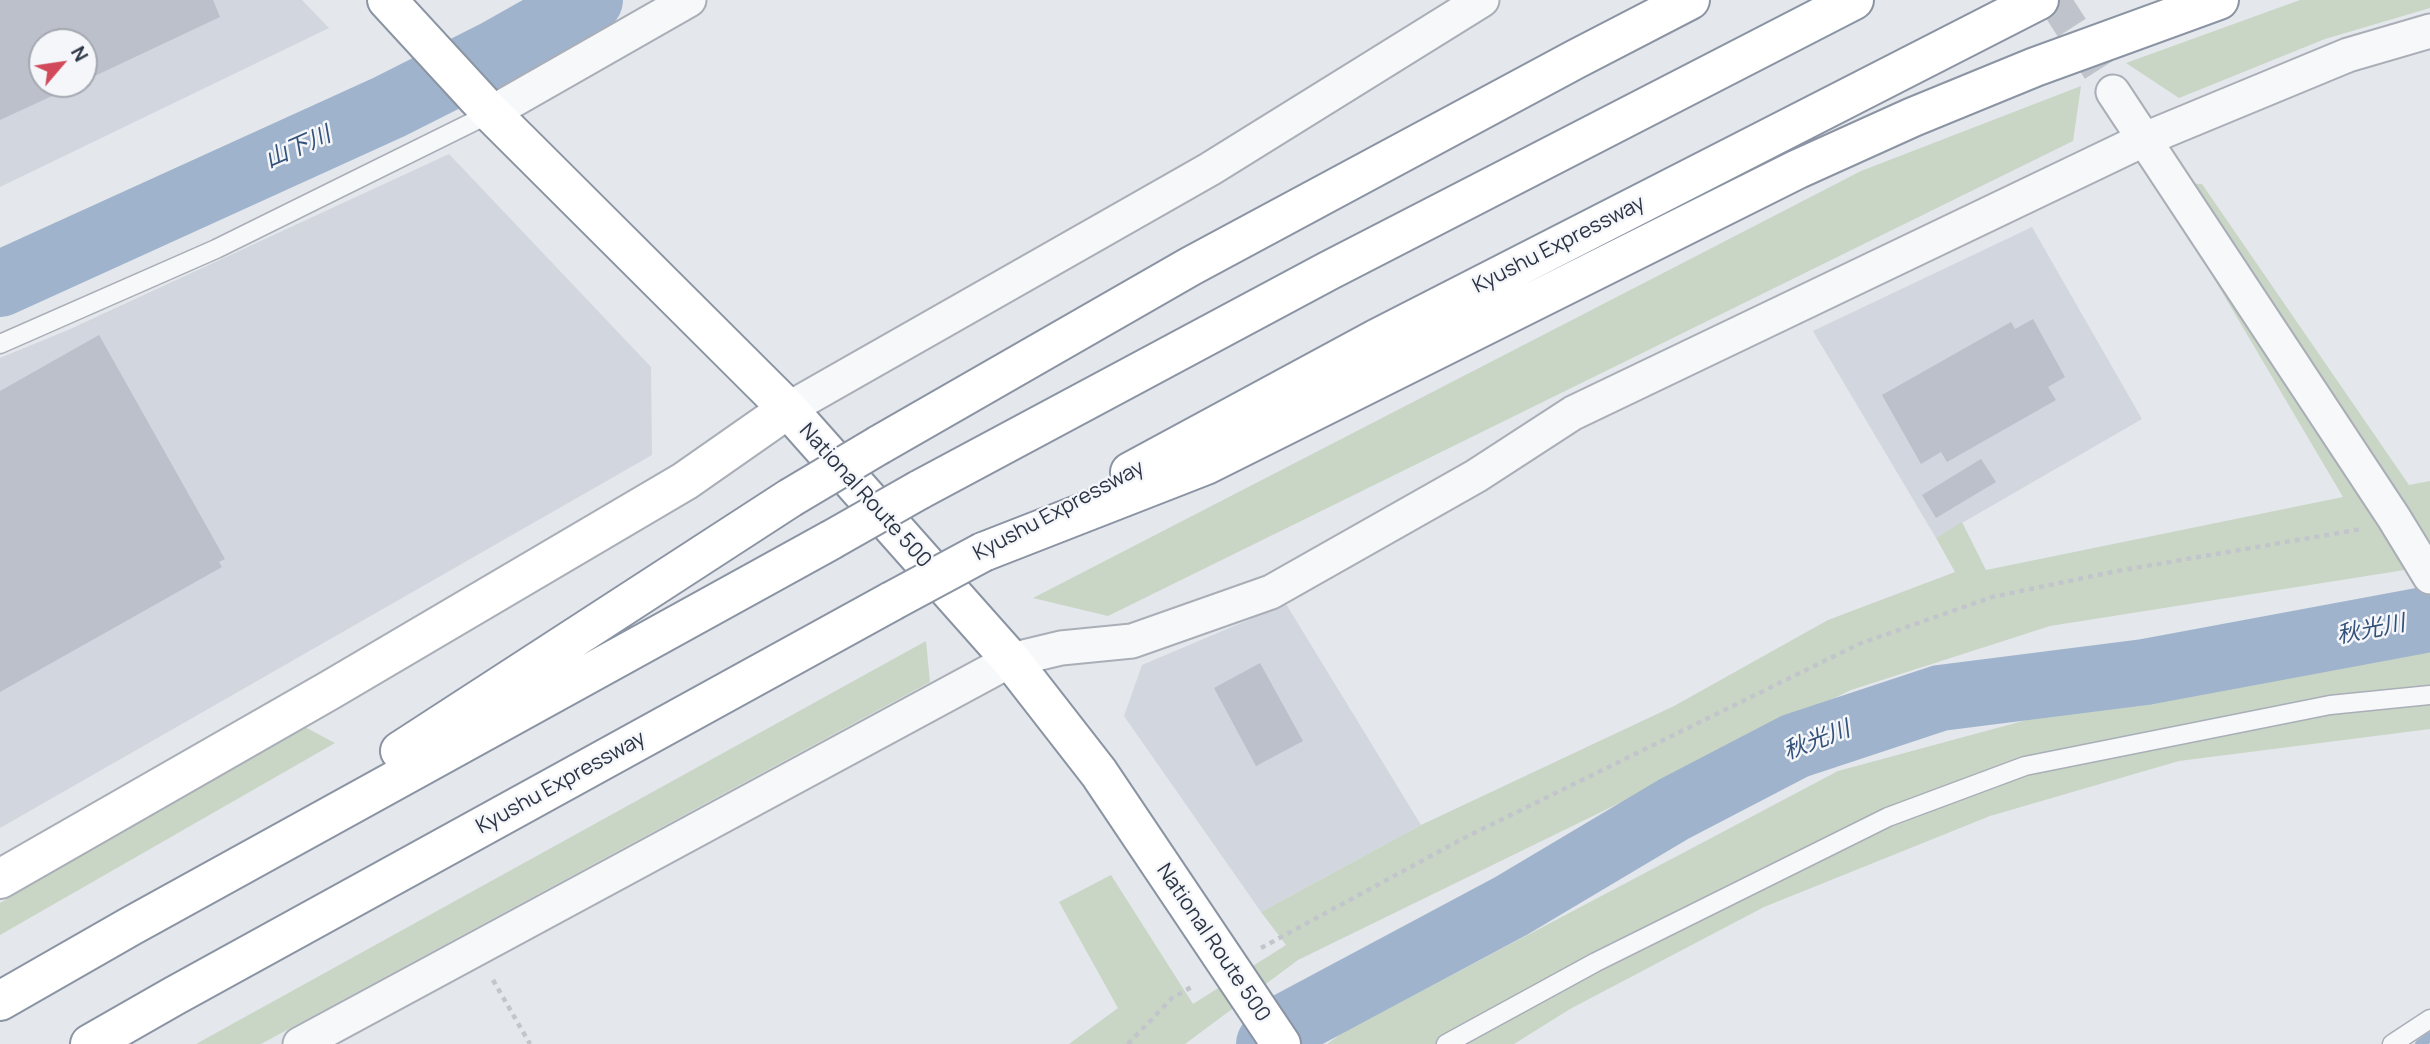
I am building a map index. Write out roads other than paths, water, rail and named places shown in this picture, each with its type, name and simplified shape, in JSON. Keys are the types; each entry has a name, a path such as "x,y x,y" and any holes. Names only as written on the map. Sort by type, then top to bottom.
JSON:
{"main road":[{"path":"131,926 790,498 879,445 1191,266 1690,0"},
{"path":"0,1001 919,490 1328,271 1854,0"},
{"name":"Kyushu Expressway","path":"90,1044 892,601 1400,327 2039,0"},
{"path":"2035,67 2170,0"},
{"path":"983,552 1206,465 1798,169 1913,117 2035,67 2219,0"},
{"name":"National Route 500","path":"397,10 486,107 788,409 1011,660 1099,773 1281,1044"},
{"path":"0,878 330,690 685,481 788,409"}],"street":[{"path":"486,107 689,0"},
{"path":"788,409 1210,169 1482,0"},
{"path":"300,1044 1011,660 1061,648 1132,641 1271,592 1476,476 1573,413 2146,139 2348,55 2430,31"},
{"path":"2113,92 2430,577"}],"lane":[{"path":"0,344 216,249 486,107"},
{"path":"1446,1044 1596,962 1888,817 2025,766 2330,705 2430,695"},
{"path":"2392,1044 2430,1019"}],"waterway":[{"name":"山下川","path":"0,284 389,107 496,53 590,0"},
{"name":"秋光川","path":"1269,1044 1290,1024 1511,906 1674,809 1795,746 1940,698 2145,672 2430,619"},
{"path":"2420,1044 2430,1037"}],"tunnel":[{"path":"2054,0 2113,92"}]}
